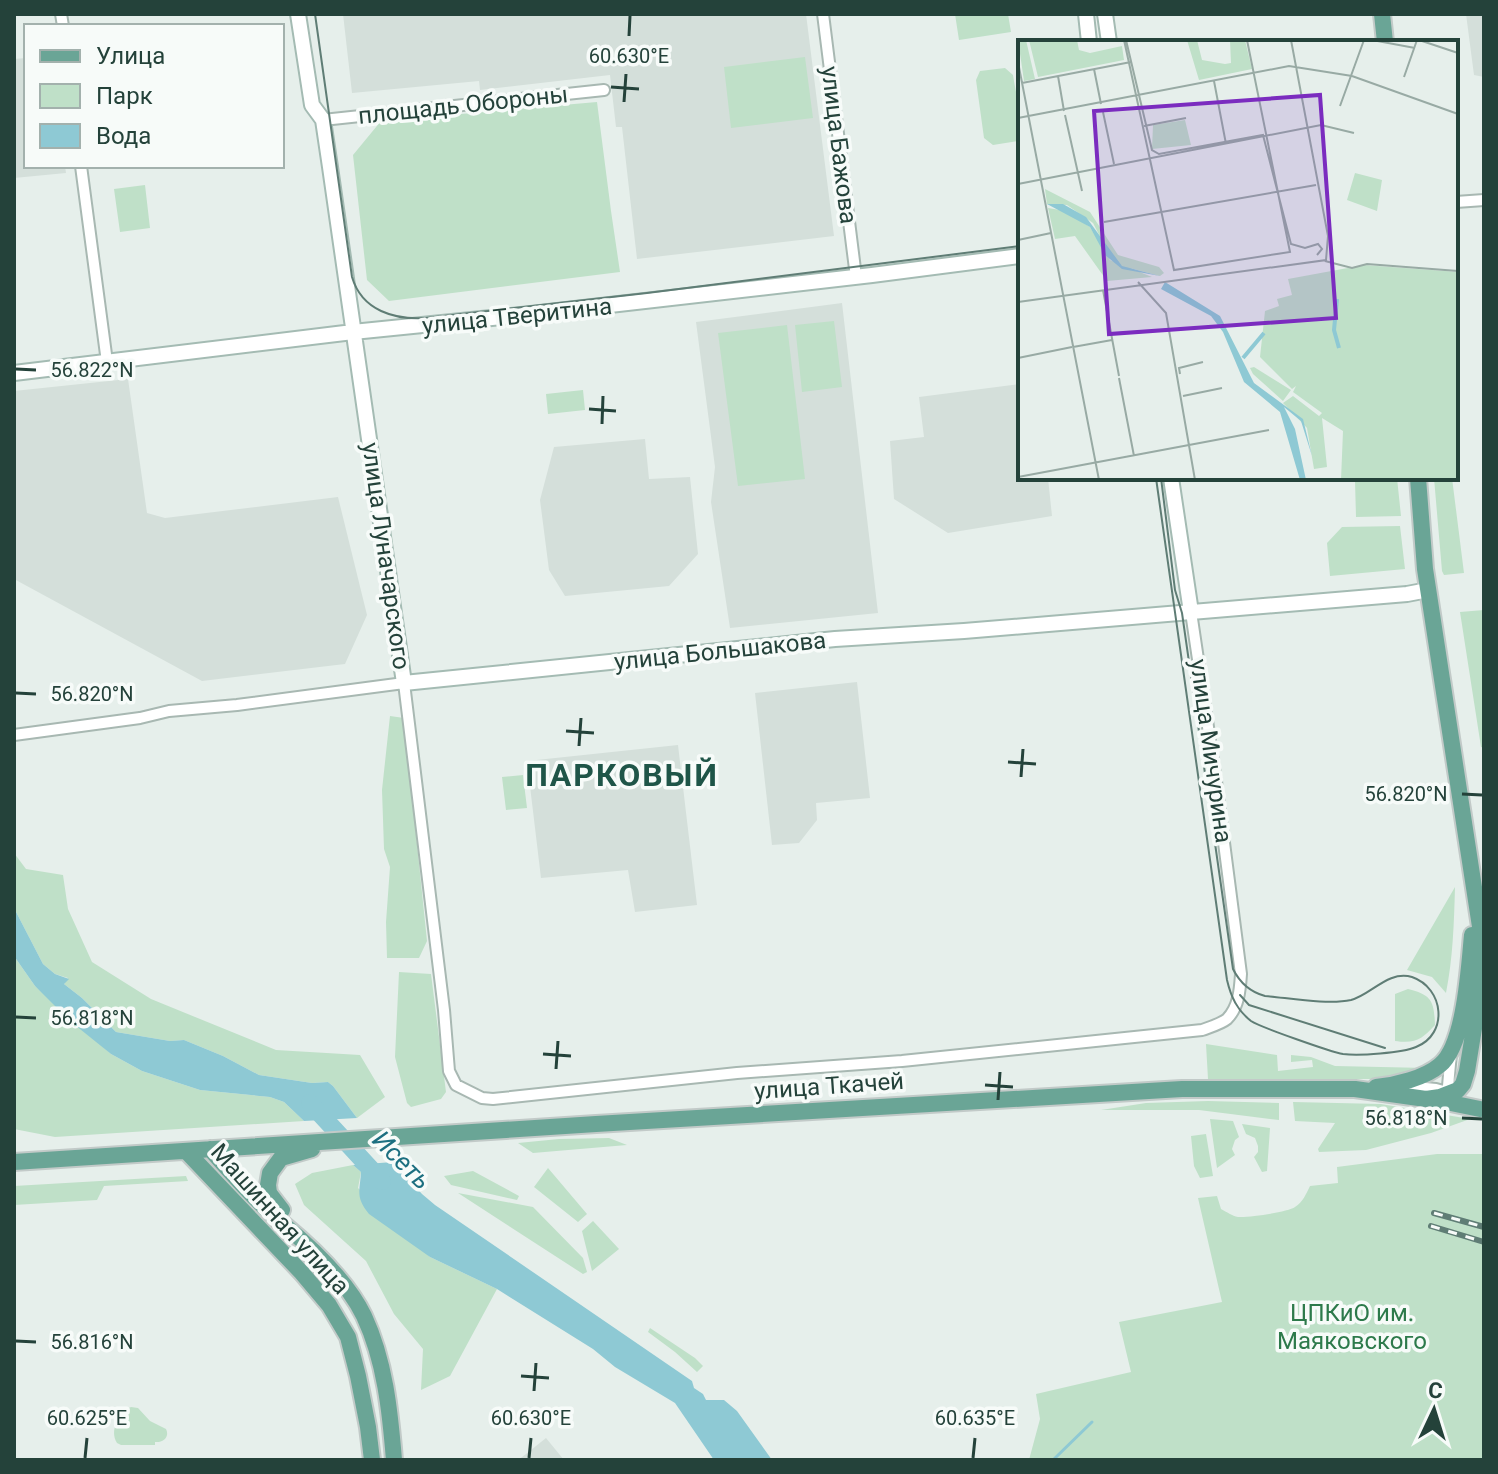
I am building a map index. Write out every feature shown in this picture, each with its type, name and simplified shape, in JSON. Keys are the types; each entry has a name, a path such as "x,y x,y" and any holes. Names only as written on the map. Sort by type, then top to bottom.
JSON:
{"main road":[{"path":"1382,14 1385,40"},
{"path":"1418,480 1425,569 1481,933 1479,998 1466,1081 1469,1097 1482,1110"},
{"path":"1355,1089 1393,1085 1424,1074 1441,1065 1452,1048 1465,1001 1472,931 1472,881"},
{"path":"1450,1094 1463,1084 1467,1071"},
{"name":"улица Ткачей","path":"289,1149 337,1141 409,1136 1182,1089 1355,1089 1426,1099 1450,1094"},
{"path":"1426,1099 1482,1110"},
{"path":"14,1162 210,1149 289,1149"},
{"name":"Машинная улица","path":"210,1149 283,1223 301,1237 345,1287 362,1313 381,1364 394,1460"},
{"path":"289,1149 274,1166 268,1185 272,1199 297,1225 301,1237"},
{"name":"Машинная улица","path":"186,1151 329,1305 348,1337 372,1460"}],"street":[{"name":"улица Луначарского","path":"298,14 312,105 323,120 378,493 404,683 449,1071 456,1085 471,1094"},
{"name":"улица Бажова","path":"823,14 856,277"},
{"path":"1086,14 1089,40"},
{"path":"1105,14 1109,40"},
{"name":"площадь Обороны","path":"323,120 604,90"},
{"path":"81,168 107,362"},
{"path":"1458,202 1484,200"},
{"name":"улица Тверитина","path":"14,373 1018,256"},
{"name":"улица Мичурина","path":"1171,480 1241,974 1236,1006 1226,1020"},
{"name":"улица Большакова","path":"14,735 140,718 169,711 404,683 821,640 964,631 1428,590"},
{"name":"улица Ткачей","path":"471,1094 493,1099 737,1073 902,1061 1202,1030 1226,1020"},
{"path":"1450,1094 1452,1048"},
{"path":"1393,1085 1436,1089 1482,1110"}],"shaded area":[{"path":"343,14 806,14 834,236 637,259 622,127 616,127 610,75 480,90 479,81 352,93"},
{"path":"1466,14 1484,14 1484,77 1474,75"},
{"path":"24,58 24,168 65,168 66,173 14,178 14,59"},
{"path":"842,303 878,613 730,628 711,502 715,467 696,322"},
{"path":"128,379 147,513 165,518 338,497 367,615 345,664 202,681 14,579 14,391"},
{"path":"1018,384 1018,480 1048,480 1052,516 948,533 894,499 890,441 924,437 919,397"},
{"path":"645,439 649,479 690,477 698,554 669,586 565,596 549,570 540,500 554,447"},
{"path":"857,682 870,798 816,803 817,820 799,843 772,845 755,693"},
{"path":"678,745 697,905 635,912 628,870 541,878 527,761"},
{"path":"546,1438 564,1460 518,1460 526,1454"}],"green space":[{"path":"955,14 1008,14 1011,32 959,40"},
{"path":"805,57 813,118 731,128 724,67"},
{"path":"1005,68 1013,75 1018,104 1018,141 993,145 984,138 976,80 980,71"},
{"path":"597,102 620,272 389,301 367,280 353,155 381,121"},
{"path":"145,185 150,228 120,232 114,189"},
{"path":"834,321 842,387 802,392 795,325"},
{"path":"787,325 805,479 738,486 718,333"},
{"path":"583,390 585,410 548,414 546,394"},
{"path":"1397,480 1401,516 1356,517 1355,481"},
{"path":"1434,480 1452,480 1464,573 1444,575"},
{"path":"1400,526 1405,569 1330,576 1327,543 1342,527"},
{"path":"1484,610 1484,748 1481,747 1460,612"},
{"path":"390,716 404,718 427,941 419,958 387,958 390,867 384,849 382,790"},
{"path":"523,775 527,808 506,810 502,777"},
{"path":"14,853 26,869 63,875 68,909 92,962 151,999 276,1050 360,1055 385,1097 357,1118 328,1082 312,1083 259,1075 184,1040 170,1041 116,1032 64,984 68,978 55,974 43,964 14,908"},
{"path":"1455,887 1452,954 1446,993 1432,977 1407,970"},
{"path":"14,956 35,986 111,1054 142,1071 200,1090 270,1097 284,1102 304,1121 55,1137 14,1129"},
{"path":"399,972 431,974 446,1092 441,1099 411,1107 407,1103 395,1057"},
{"path":"1408,989 1430,1000 1435,1025 1418,1039 1395,1041 1395,994"},
{"path":"1206,1044 1277,1055 1278,1071 1313,1067 1312,1060 1291,1062 1291,1055 1311,1057 1335,1066 1427,1068 1390,1079 1208,1079"},
{"path":"1293,1102 1381,1104 1470,1119 1366,1150 1319,1152 1335,1123 1295,1121"},
{"path":"1146,1103 1279,1103 1279,1120 1199,1110 1101,1110"},
{"path":"1210,1119 1233,1121 1239,1137 1232,1149 1235,1155 1217,1168"},
{"path":"1242,1124 1270,1128 1267,1171 1262,1172 1254,1157 1258,1152 1255,1138 1246,1134"},
{"path":"1206,1134 1213,1176 1200,1178 1194,1166 1191,1136"},
{"path":"609,1138 627,1145 533,1153 518,1143 559,1139"},
{"name":"ЦПКиО им. Маяковского","path":"1437,1154 1484,1154 1484,1460 1029,1460 1040,1419 1036,1394 1131,1372 1119,1322 1222,1302 1198,1198 1217,1196 1221,1209 1238,1217 1277,1213 1298,1205 1310,1186 1338,1183 1337,1167"},
{"path":"353,1165 361,1172 358,1188 430,1257 497,1289 450,1376 421,1390 423,1349 394,1314 366,1261 304,1205 295,1184 312,1173"},
{"path":"548,1168 587,1214 578,1222 534,1187"},
{"path":"473,1171 519,1196 517,1200 451,1185 444,1176"},
{"path":"186,1176 188,1181 104,1186 97,1200 14,1205 14,1186"},
{"path":"458,1193 533,1207 583,1258 587,1272 583,1274"},
{"path":"593,1221 619,1249 592,1271 582,1231"},
{"path":"650,1328 703,1366 697,1372 648,1332"},
{"path":"138,1408 150,1421 166,1429 165,1439 155,1442 155,1445 117,1443 114,1435 116,1423 122,1411"}],"water":[{"path":"14,908 43,964 55,974 69,979 64,984 116,1032 170,1041 184,1040 259,1075 312,1083 328,1082 357,1118 304,1121 284,1102 270,1097 200,1090 142,1071 111,1054 70,1021 35,986 14,956"},
{"path":"393,1162 435,1205 692,1381 694,1388 706,1400 724,1400 737,1411 772,1460 714,1460 675,1403 497,1289 430,1257 369,1214 360,1198 361,1172 353,1165"}],"waterway":[{"name":"Исеть","path":"310,1103 382,1181"},
{"path":"1053,1460 1092,1422"}],"tram line":[{"path":"315,14 352,277 363,298 392,315 426,318 1018,246"},
{"path":"1156,480 1227,980 1233,998 1251,1021 1343,1054 1401,1051 1416,1047 1427,1041 1434,1032 1438,1011 1431,991 1412,977 1387,980 1351,1000 1320,1001 1265,996 1246,986 1233,969 1161,480"},
{"path":"1240,995 1249,1005 1385,1048"}],"railway":[{"path":"1434,1213 1484,1227"},
{"path":"1431,1226 1484,1242"}],"district":[{"name":"ПАРКОВЫЙ","path":"622,775"}]}
